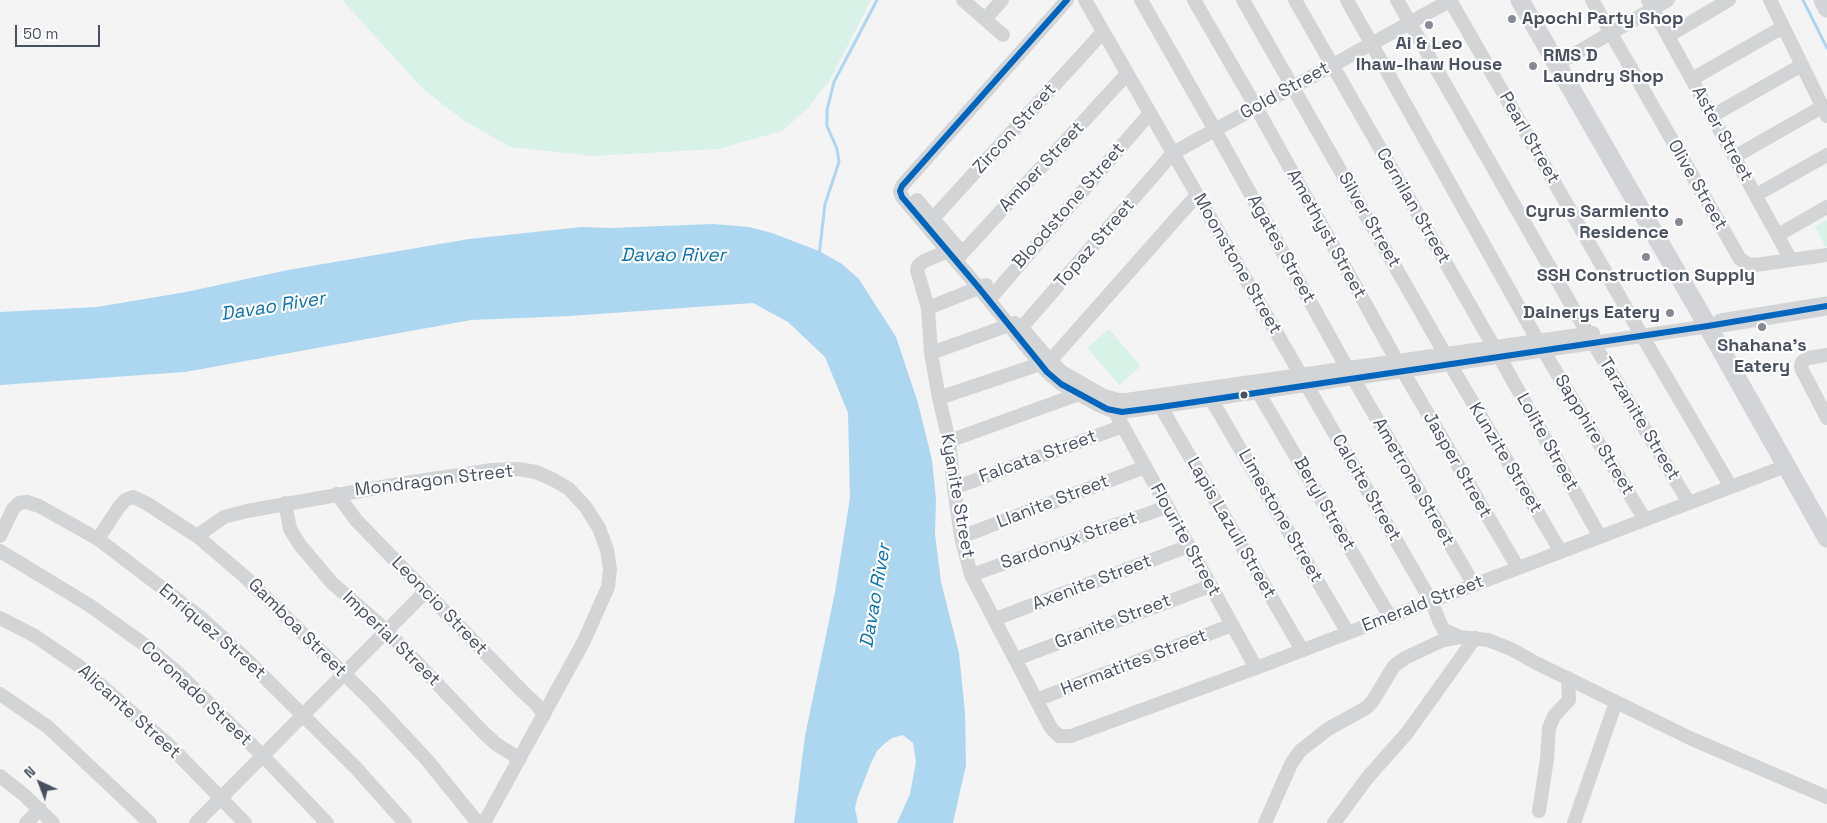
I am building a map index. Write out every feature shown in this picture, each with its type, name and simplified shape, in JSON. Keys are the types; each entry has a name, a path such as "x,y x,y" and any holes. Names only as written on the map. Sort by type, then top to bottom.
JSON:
{"street":[{"path":"963,0 1003,35"},
{"path":"985,19 1002,0"},
{"path":"1067,0 903,184 930,222 1045,362 1053,378 1079,394 1115,412 1258,392 1303,380"},
{"name":"Moonstone Street","path":"1085,0 1303,380"},
{"name":"Agates Street","path":"1141,0 1350,373"},
{"name":"Amethyst Street","path":"1194,0 1256,107 1400,366"},
{"name":"Silver Street","path":"1244,0 1447,359"},
{"name":"Cernilan Street","path":"1295,0 1497,352"},
{"name":"Sapphire Street","path":"1347,0 1540,346 1644,520"},
{"name":"Tarzanite Street","path":"1397,0 1591,339 1689,503"},
{"name":"Gold Street","path":"1173,153 1450,0"},
{"name":"Pearl Street","path":"1450,0 1731,487"},
{"path":"1520,0 1711,323 1786,466 1827,538"},
{"name":"Olive Street","path":"1592,0 1740,259 1748,264 1755,265 1827,255"},
{"path":"1557,64 1610,33 1650,4 1668,0"},
{"path":"1668,36 1729,0"},
{"path":"1734,157 1825,112 1770,0"},
{"path":"1823,0 1827,8"},
{"name":"Aster Street","path":"1650,4 1791,260"},
{"path":"1692,79 1783,27"},
{"name":"Zircon Street","path":"930,222 1103,32"},
{"path":"1712,116 1802,65"},
{"name":"Amber Street","path":"956,253 1127,74"},
{"name":"Bloodstone Street","path":"988,291 1150,113"},
{"name":"Topaz Street","path":"1016,327 1173,153"},
{"path":"1756,195 1827,156"},
{"path":"939,398 1045,362 1197,195"},
{"path":"1778,235 1827,207"},
{"name":"Kyanite Street","path":"956,253 924,261 918,266 917,273 928,308 931,353 949,441 961,537 971,575 1051,728 1059,736"},
{"path":"928,308 988,291"},
{"path":"1045,362 1104,396 1118,400 1140,399 1303,380 1827,306"},
{"path":"931,353 1016,327"},
{"name":"Lolite Street","path":"1497,352 1600,537"},
{"path":"1827,355 1808,358 1802,362 1801,366 1827,418"},
{"name":"Kunzite Street","path":"1447,359 1561,552"},
{"name":"Jasper Street","path":"1400,366 1518,568"},
{"name":"Ametrone Street","path":"1350,373 1474,585"},
{"name":"Calcite Street","path":"1303,380 1431,602 1444,630 1460,637"},
{"name":"Beryl Street","path":"1258,392 1390,617"},
{"path":"949,441 1079,394"},
{"name":"Limestone Street","path":"1211,399 1348,633"},
{"name":"Lapis Lazuli Street","path":"1161,406 1302,650"},
{"name":"Flourite Street","path":"1115,412 1256,668"},
{"name":"Falcata Street","path":"954,488 1123,426"},
{"name":"Emerald Street","path":"1059,736 1072,736 1256,668 1786,466"},
{"name":"Llanite Street","path":"961,537 1145,467"},
{"name":"Mondragon Street","path":"196,536 224,517 285,503 484,472 518,469 536,472 569,489 585,506 599,528 607,550 610,569 608,587 584,641 484,823"},
{"name":"Leoncio Street","path":"337,494 352,515 536,704 544,715"},
{"name":"Gamboa Street","path":"98,539 118,507 125,500 133,497 146,503 196,536 244,576 372,701 427,760 478,823"},
{"name":"Enriquez Street","path":"0,536 13,509 19,504 27,502 39,506 98,539 199,616 245,658 357,769 405,823"},
{"name":"Imperial Street","path":"285,503 290,529 300,546 332,583 387,631 483,732 496,744 520,759"},
{"name":"Sardonyx Street","path":"971,575 1167,507"},
{"name":"Axenite Street","path":"995,619 1189,546"},
{"name":"Coronado Street","path":"0,551 89,605 145,645 178,673 263,756 327,823"},
{"name":"Granite Street","path":"1016,659 1210,586"},
{"path":"196,823 425,592"},
{"name":"Alicante Street","path":"0,618 35,636 79,666 168,744 245,823"},
{"name":"Hermatites Street","path":"1036,700 1232,625"},
{"path":"1265,823 1291,764 1300,751 1328,730 1366,708 1372,702 1394,666 1405,658 1441,641 1460,637 1475,638 1511,648 1536,663 1692,739 1827,797"},
{"path":"1334,823 1368,777 1407,733 1475,638"},
{"path":"1539,811 1547,760 1549,728 1554,716 1569,700 1568,678"},
{"path":"0,694 48,727 150,823"},
{"path":"1574,823 1616,702"},
{"path":"0,776 53,823"},
{"path":"26,823 40,810"}],"green space":[{"path":"342,0 871,0 830,80 807,109 782,131 718,149 592,156 511,147 466,122 423,89"},
{"path":"1827,219 1827,246 1826,247 1815,227"},
{"path":"1109,329 1141,366 1119,385 1087,348"}],"water":[{"name":"Davao River","path":"713,224 749,227 772,233 819,251 842,264 859,279 896,337 918,403 932,460 936,500 935,534 941,582 959,653 965,713 966,765 953,823 897,823 910,794 916,762 913,743 903,735 892,738 877,751 857,799 855,808 858,823 794,823 805,736 835,592 850,498 848,413 825,357 788,322 753,303 570,316 471,320 185,372 0,385 0,312 97,307 186,292 288,270 469,239 582,227 611,228"}],"waterway":[{"path":"819,256 825,204 839,162 837,149 827,126 827,110 834,82 877,0"},
{"path":"1803,0 1827,48"}],"transit line":[{"path":"1067,0 902,186 900,191 902,197 1047,372 1061,384 1107,409 1122,412 1161,407 1708,326 1827,306"}],"place":[{"name":"Apochi Party Shop","path":"1512,19"},
{"name":"Ai & Leo Ihaw-Ihaw House","path":"1429,25"},
{"name":"RMS D Laundry Shop","path":"1533,66"},
{"name":"Cyrus Sarmiento Residence","path":"1679,222"},
{"name":"SSH Construction Supply","path":"1646,257"},
{"name":"Dainerys Eatery","path":"1670,313"},
{"name":"Shahana's Eatery","path":"1762,327"}]}
